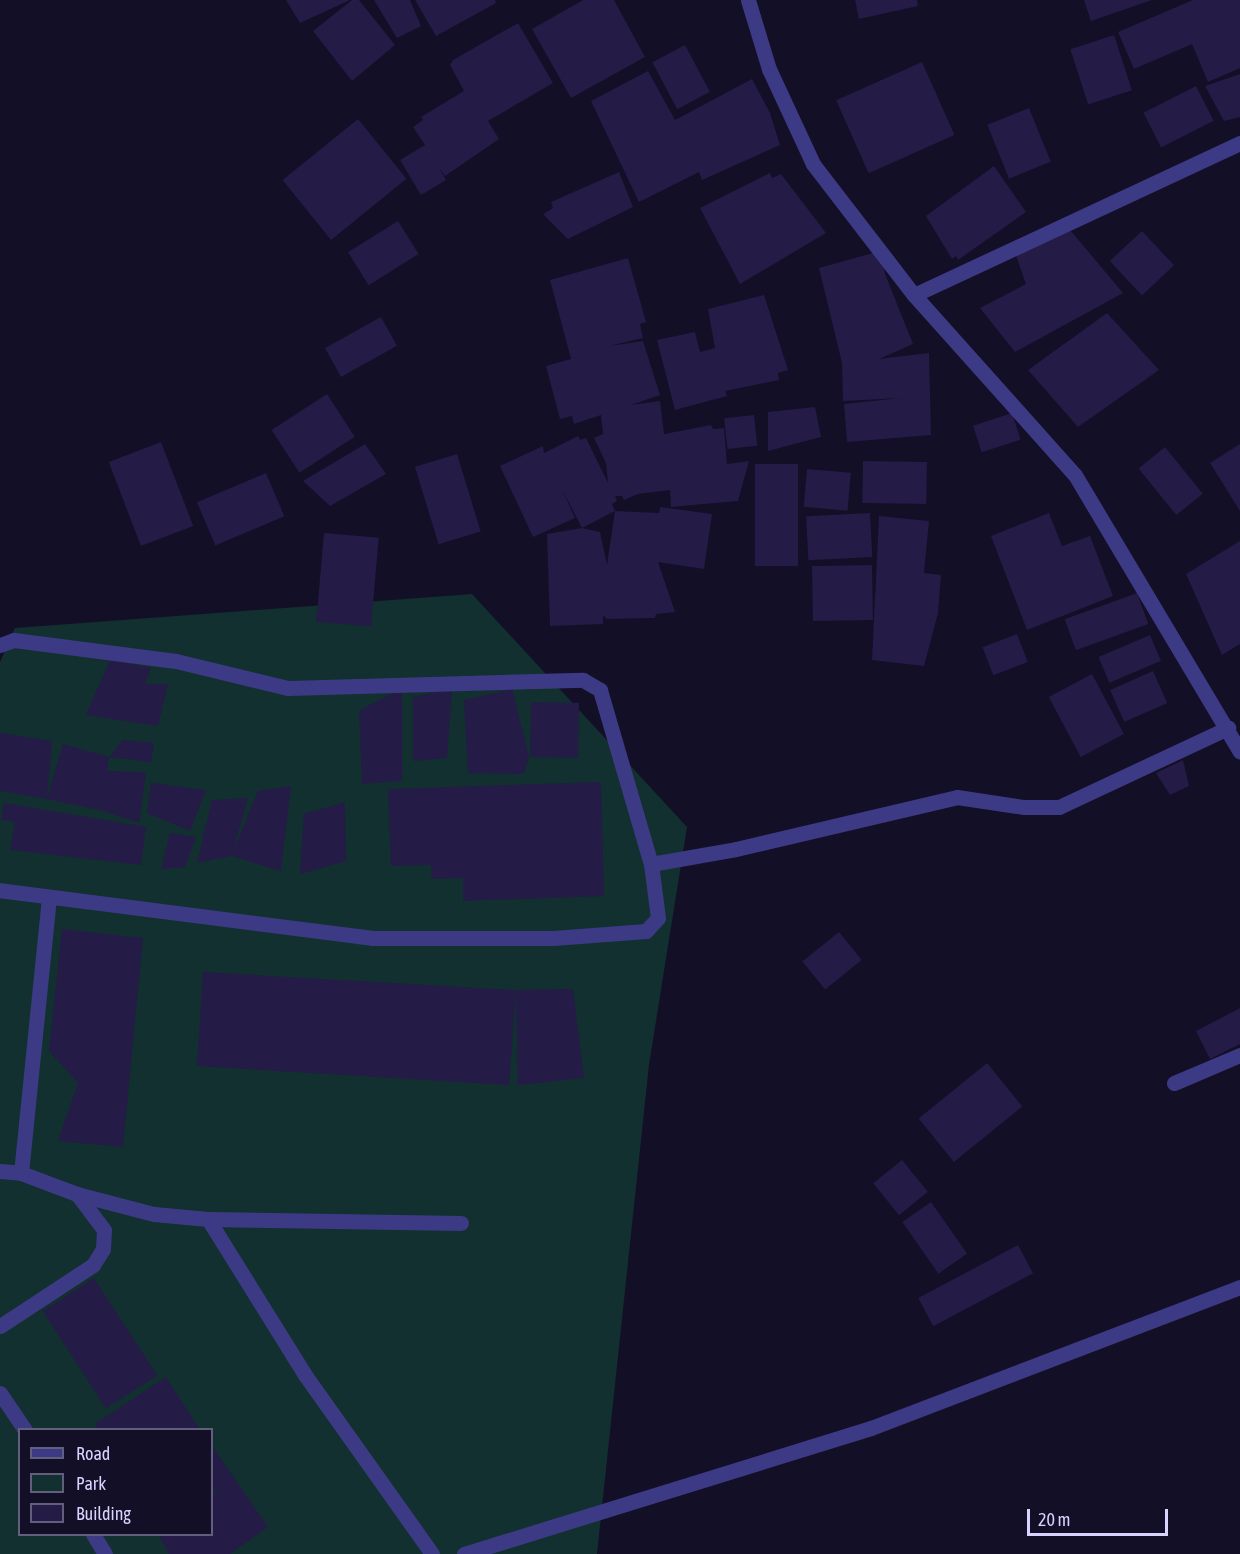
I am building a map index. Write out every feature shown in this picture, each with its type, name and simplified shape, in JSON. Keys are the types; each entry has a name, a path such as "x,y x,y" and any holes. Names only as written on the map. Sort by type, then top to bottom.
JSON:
{"street":[{"path":"748,0 769,69 813,164 914,295 1075,476 1228,728 1240,752"},
{"path":"914,295 1240,143"},
{"path":"0,645 14,640 176,661 288,688 583,680 600,690 651,864 658,918 654,927 646,931 553,938 373,938 0,890"},
{"path":"651,864 736,849 957,797 1024,807 1059,807 1228,728"},
{"path":"21,1173 50,898"},
{"path":"1174,1083 1240,1055"},
{"path":"0,1171 21,1173 77,1194 154,1214 208,1219 460,1223"},
{"path":"0,1326 93,1265 103,1249 104,1230 77,1194"},
{"path":"208,1219 305,1375 432,1554"},
{"path":"464,1554 871,1428 1240,1287"},
{"path":"0,1393 24,1428"},
{"path":"94,1536 105,1554"}],"green space":[{"path":"472,594 687,827 649,1065 597,1554 0,1554 0,662 15,628"}],"building":[{"path":"286,0 350,0 300,23"},
{"path":"352,0 359,0 395,45 352,81 313,31"},
{"path":"374,0 410,0 421,26 397,38"},
{"path":"415,0 495,0 496,3 436,36"},
{"path":"583,0 614,0 645,57 571,98 532,29"},
{"path":"855,0 917,0 918,6 859,19"},
{"path":"1084,0 1152,0 1091,21"},
{"path":"1193,0 1240,0 1240,68 1208,82 1192,44 1134,69 1118,32"},
{"path":"518,23 553,83 488,121 499,139 445,176 438,166 446,180 421,195 400,160 425,145 413,127 423,120 421,117 464,91 450,65 453,60"},
{"path":"1114,35 1132,90 1088,104 1070,49"},
{"path":"685,45 710,92 677,109 652,62"},
{"path":"922,62 955,135 869,173 836,100"},
{"path":"648,71 675,120 752,79 770,113 780,145 702,180 699,172 639,202 591,101"},
{"path":"1240,74 1240,117 1224,121 1205,86"},
{"path":"1196,86 1214,121 1161,148 1143,113"},
{"path":"1029,108 1051,162 1009,179 987,125"},
{"path":"358,119 406,179 331,240 283,180"},
{"path":"994,166 1026,212 958,260 956,256 952,259 926,216"},
{"path":"619,172 633,207 568,239 543,214 553,208 551,202"},
{"path":"770,173 772,178 781,174 826,233 740,284 700,208"},
{"path":"398,221 419,254 369,285 348,252"},
{"path":"1071,231 1123,293 1015,352 980,308 1026,284 1015,253"},
{"path":"1142,231 1174,265 1142,295 1110,261"},
{"path":"880,251 885,274 913,344 879,359 929,353 931,435 847,442 844,404 901,398 843,401 842,363 819,268"},
{"path":"628,258 646,322 640,324 643,338 609,346 643,341 660,395 631,405 660,401 664,434 711,425 713,429 724,428 727,464 749,461 738,501 671,507 670,490 638,494 624,500 622,496 615,496 617,501 612,504 615,511 582,528 563,491 575,518 533,537 500,466 543,446 544,453 578,436 580,440 586,438 608,483 606,463 594,438 603,434 601,415 574,424 572,416 560,419 546,366 571,359 550,280"},
{"path":"764,295 788,370 778,373 779,380 725,391 727,396 675,410 657,340 695,332 700,352 715,348 708,309"},
{"path":"1107,313 1159,370 1078,427 1028,370"},
{"path":"381,317 397,346 341,377 325,348"},
{"path":"327,394 355,437 299,473 272,430"},
{"path":"815,407 821,437 768,451 768,412"},
{"path":"1012,413 1021,440 982,452 973,426"},
{"path":"754,415 757,446 727,449 724,418"},
{"path":"161,442 193,526 141,546 109,462"},
{"path":"365,444 386,474 330,506 303,481"},
{"path":"1240,444 1240,511 1210,463"},
{"path":"1165,447 1203,494 1176,515 1139,468"},
{"path":"457,454 481,531 439,544 415,467"},
{"path":"863,461 927,462 926,504 862,503"},
{"path":"755,464 798,464 798,566 755,566"},
{"path":"807,469 851,473 848,511 804,507"},
{"path":"266,473 284,516 215,546 197,502"},
{"path":"660,507 712,514 704,569 658,562 675,612 656,614 655,618 607,619 603,615 603,624 550,626 547,534 582,528 600,532 607,565 615,511 659,513"},
{"path":"870,513 872,557 808,560 806,516"},
{"path":"1049,513 1062,546 1090,536 1113,596 1027,630 991,536"},
{"path":"879,516 929,521 924,573 941,575 938,613 924,666 872,660"},
{"path":"324,533 379,538 371,626 316,622"},
{"path":"1240,541 1240,644 1222,655 1186,574"},
{"path":"872,565 873,620 813,621 812,566"},
{"path":"1137,593 1148,624 1076,650 1065,619"},
{"path":"1017,634 1028,662 993,675 982,647"},
{"path":"1150,635 1161,661 1109,683 1098,657"},
{"path":"110,660 151,668 145,684 168,684 158,726 86,715"},
{"path":"1153,671 1167,703 1124,722 1110,690"},
{"path":"1092,674 1124,734 1081,757 1049,697"},
{"path":"402,688 402,781 362,784 359,711"},
{"path":"452,689 447,758 413,761 413,697"},
{"path":"512,689 529,757 524,774 468,773 464,700"},
{"path":"531,702 579,703 578,758 530,757"},
{"path":"0,733 52,741 47,799 0,791"},
{"path":"123,740 154,743 151,762 109,757"},
{"path":"63,744 109,757 107,771 146,772 139,823 100,810 47,799"},
{"path":"1183,760 1189,786 1170,795 1156,773"},
{"path":"601,782 604,896 463,901 463,878 432,879 431,865 391,866 388,789"},
{"path":"151,783 206,790 190,831 147,813"},
{"path":"291,786 281,871 231,856 197,863 212,800 248,798 232,854 258,791"},
{"path":"345,802 346,861 300,874 304,814"},
{"path":"4,803 146,827 141,865 10,850 15,822 1,820"},
{"path":"170,833 196,837 185,867 161,869"},
{"path":"62,929 143,938 123,1147 58,1141 78,1083 49,1051"},
{"path":"839,932 862,960 825,990 802,962"},
{"path":"203,972 516,990 573,989 584,1078 518,1085 516,993 509,1085 197,1066"},
{"path":"1240,1008 1240,1044 1210,1059 1196,1031"},
{"path":"987,1063 1022,1107 954,1162 919,1118"},
{"path":"902,1160 928,1192 899,1215 873,1183"},
{"path":"931,1202 967,1254 938,1274 902,1222"},
{"path":"1018,1245 1033,1273 933,1326 918,1298"},
{"path":"94,1278 157,1375 106,1409 43,1311"},
{"path":"166,1377 199,1428 98,1428 95,1424"},
{"path":"213,1447 268,1527 230,1554 169,1554 159,1536 213,1536 213,1494 225,1485 213,1492"}]}
